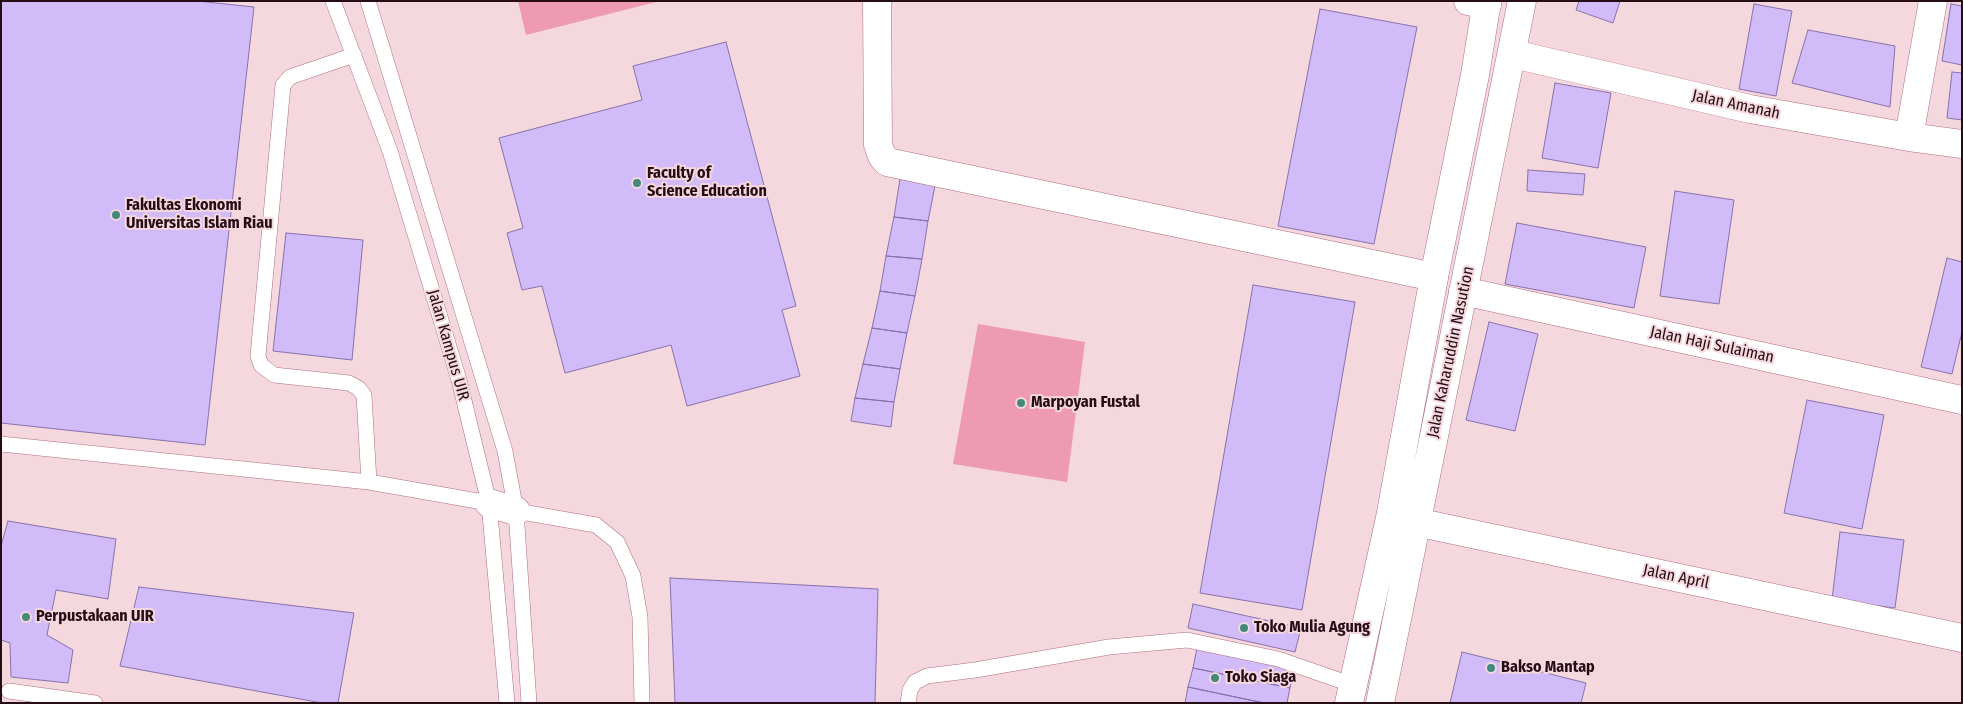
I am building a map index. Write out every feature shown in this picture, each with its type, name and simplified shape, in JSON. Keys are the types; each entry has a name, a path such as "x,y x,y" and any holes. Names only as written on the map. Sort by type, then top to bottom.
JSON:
{"main road":[{"path":"877,1 878,145 882,156 887,162 1434,276"},
{"name":"Jalan Kaharuddin Nasution","path":"1351,694 1403,520 1463,291 1513,54 1522,1"},
{"path":"1909,137 1933,1"},
{"name":"Jalan Kaharuddin Nasution","path":"1380,703 1434,276 1475,75 1481,2"},
{"name":"Jalan Amanah","path":"1513,54 1750,109 1909,137 1962,144"},
{"name":"Jalan Haji Sulaiman","path":"1463,291 1962,400"},
{"path":"489,503 516,511"},
{"name":"Jalan April","path":"1403,520 1962,638"}],"lane":[{"name":"Jalan Kampus UIR","path":"333,1 396,170 459,380 489,503 507,703"},
{"name":"Jalan Kampus UIR","path":"368,1 505,451 516,511 529,703"},
{"path":"354,55 290,77 283,85 258,356 261,365 274,375 349,383 364,394 368,482"},
{"path":"1,444 368,482 489,503"},
{"path":"516,511 596,525 617,542 633,576 640,617 642,703"},
{"path":"908,703 910,690 915,682 927,676 976,670 1109,646 1187,640 1278,659 1351,694"},
{"path":"9,691 95,703"}],"shaded area":[{"path":"518,1 660,1 526,35"},
{"name":"Marpoyan Fustal","path":"978,324 1085,342 1067,482 953,464"}],"building":[{"name":"Fakultas Ekonomi Universitas Islam Riau","path":"1,1 197,1 254,7 205,445 1,423"},
{"path":"1579,1 1620,1 1613,23 1576,10"},
{"path":"1754,4 1792,11 1776,96 1739,89"},
{"path":"1951,4 1962,6 1962,65 1942,61"},
{"path":"1320,9 1417,27 1374,244 1278,226"},
{"path":"1808,30 1895,46 1890,107 1792,83"},
{"name":"Faculty of Science Education","path":"726,42 796,306 782,310 800,376 687,406 671,345 565,373 542,286 522,290 507,233 523,228 499,138 642,100 633,66"},
{"path":"1952,72 1962,73 1962,120 1947,118"},
{"path":"1555,83 1611,93 1598,168 1542,158"},
{"path":"1528,170 1585,174 1583,195 1527,191"},
{"path":"900,179 935,186 928,221 894,217"},
{"path":"1675,191 1734,200 1719,304 1660,296"},
{"path":"894,217 928,221 922,259 886,256"},
{"path":"1517,223 1646,247 1634,308 1505,284"},
{"path":"286,233 363,240 352,360 273,351"},
{"path":"886,256 922,259 915,296 880,291"},
{"path":"1947,258 1962,262 1962,332 1952,374 1921,367"},
{"path":"1253,285 1355,302 1302,610 1200,593"},
{"path":"880,291 915,296 907,333 872,328"},
{"path":"1489,322 1538,334 1515,431 1466,420"},
{"path":"872,328 907,333 900,369 863,364"},
{"path":"863,364 900,369 894,402 855,398"},
{"path":"855,398 894,402 891,427 851,421"},
{"path":"1807,400 1884,415 1862,529 1784,513"},
{"name":"Perpustakaan UIR","path":"8,521 116,539 108,599 56,590 47,635 73,650 68,683 11,677 10,643 1,640 1,546"},
{"path":"1840,532 1904,540 1895,608 1832,600"},
{"path":"670,578 878,589 875,703 675,703"},
{"path":"139,587 354,613 338,703 322,703 120,666"},
{"name":"Toko Mulia Agung","path":"1193,604 1301,628 1295,652 1188,628"},
{"path":"1197,648 1294,668 1290,688 1193,668"},
{"name":"Bakso Mantap","path":"1462,652 1586,683 1581,703 1450,703"},
{"name":"Toko Siaga","path":"1193,668 1290,688 1287,703 1264,703 1188,687"},
{"path":"1188,687 1264,703 1185,703"}],"place":[{"name":"Faculty of Science Education","path":"637,183"},
{"name":"Fakultas Ekonomi Universitas Islam Riau","path":"116,215"},
{"name":"Marpoyan Fustal","path":"1021,403"},
{"name":"Perpustakaan UIR","path":"26,617"},
{"name":"Toko Mulia Agung","path":"1244,628"},
{"name":"Bakso Mantap","path":"1491,668"},
{"name":"Toko Siaga","path":"1215,678"}]}
